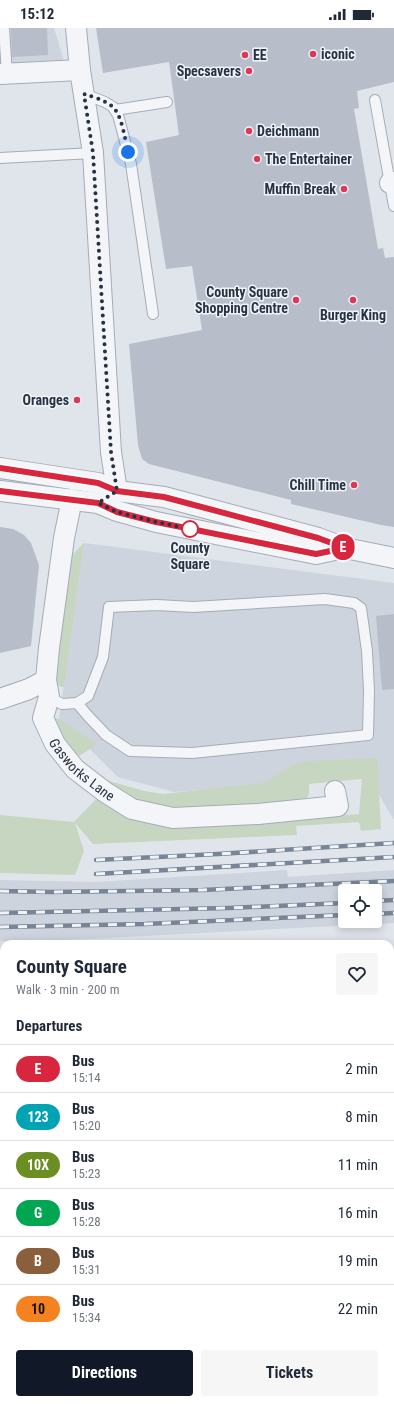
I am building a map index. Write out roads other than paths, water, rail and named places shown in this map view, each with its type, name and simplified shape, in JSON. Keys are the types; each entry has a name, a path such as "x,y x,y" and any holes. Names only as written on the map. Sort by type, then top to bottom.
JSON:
{"street":[{"path":"76,28 80,70 93,153 111,452 117,491"},
{"path":"4,74 80,70"},
{"path":"0,468 98,483 117,491 164,497 318,538 345,548 394,558"},
{"path":"0,491 98,503 117,512 156,522 316,554 345,548"},
{"path":"98,503 117,491"},
{"name":"Gasworks Lane","path":"72,499 64,538 48,648 47,688 43,718 55,744 75,769 105,792 132,809 173,818 258,814 338,806 335,791"},
{"path":"0,699 29,689 47,688"}],"lane":[{"path":"4,28 4,74"},
{"path":"84,94 105,102 115,110 118,115 131,164 153,314"},
{"path":"375,100 392,182 394,206"},
{"path":"115,110 167,102"},
{"path":"0,158 93,153"},
{"path":"47,688 62,704 77,702 88,696 103,657 109,607 192,607 325,599 354,603 361,608 367,651 369,690 368,735 192,753 130,751 106,735 77,702"}],"railway":[{"path":"96,860 394,843"},
{"path":"96,874 394,857"},
{"path":"0,891 51,892 203,890 394,881"},
{"path":"382,901 394,900"},
{"path":"0,913 229,908 338,903"},
{"path":"382,914 394,913"},
{"path":"0,927 145,924 338,915"}],"place":[{"name":"iconic","path":"313,54"},
{"name":"EE","path":"245,55"},
{"name":"Specsavers","path":"249,71"},
{"name":"Deichmann","path":"249,131"},
{"name":"The Entertainer","path":"257,159"},
{"name":"Muffin Break","path":"344,189"},
{"name":"County Square Shopping Centre","path":"296,300"},
{"name":"Burger King","path":"353,300"},
{"name":"Oranges","path":"77,400"},
{"name":"Chill Time","path":"354,485"},
{"name":"County Square","path":"190,529"}]}
